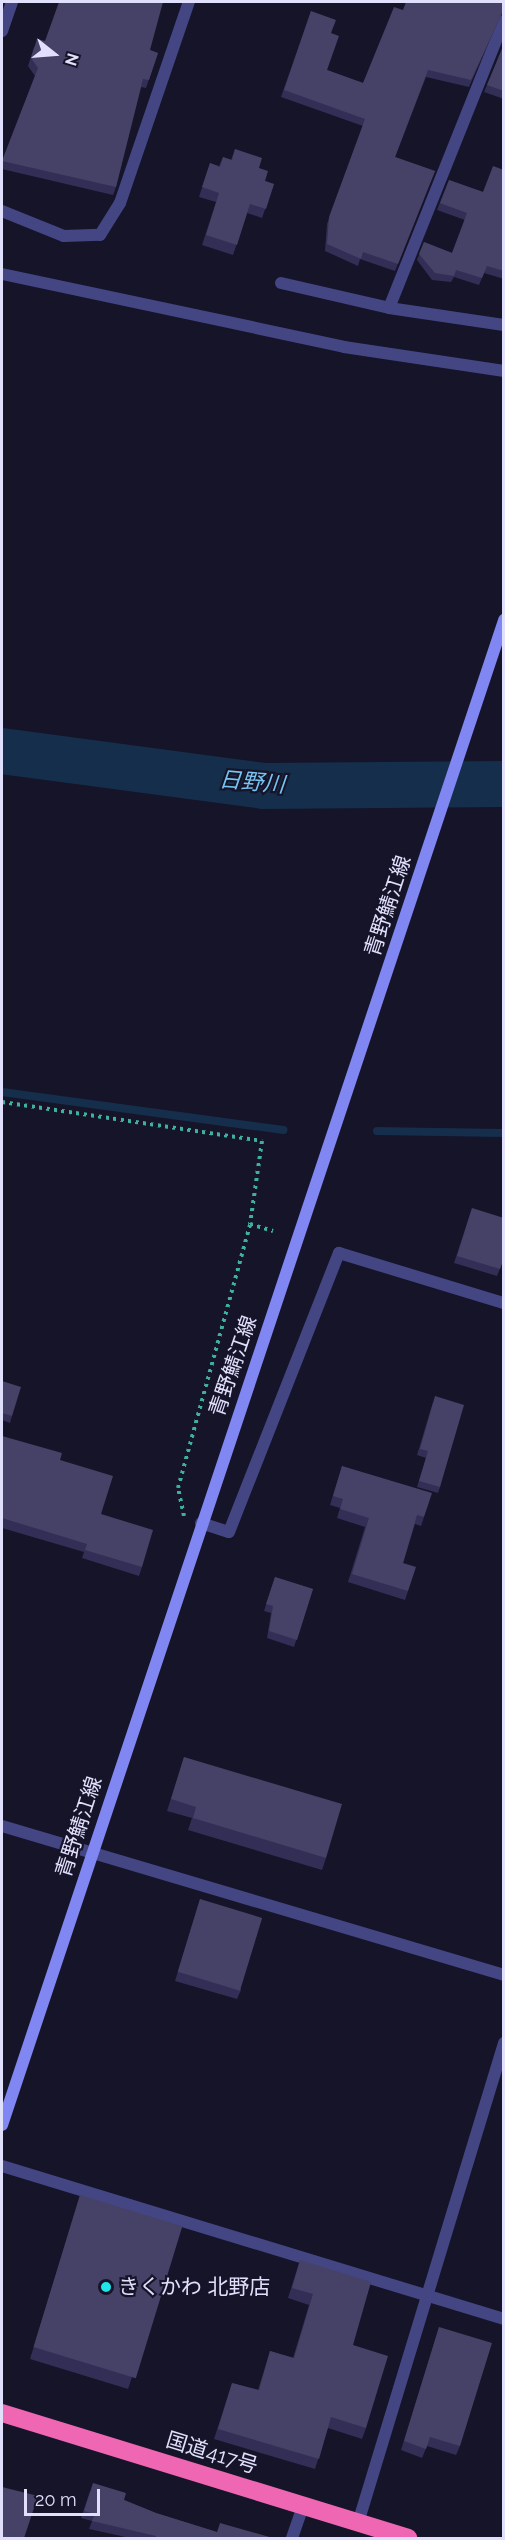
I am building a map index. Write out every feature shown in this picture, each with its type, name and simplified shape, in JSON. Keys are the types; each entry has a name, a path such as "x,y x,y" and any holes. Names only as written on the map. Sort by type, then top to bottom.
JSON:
{"highway":[{"name":"国道417号","path":"2,2413 304,2504 408,2538"}],"main road":[{"name":"青野鯖江線","path":"2,2125 504,620"}],"street":[{"path":"2,32 12,2"},
{"path":"2,211 64,236 100,235 120,202 189,2"},
{"path":"389,309 504,21"},
{"path":"4,273 344,347 504,371"},
{"path":"281,283 389,309 504,325"},
{"path":"201,1523 230,1532 339,1253 504,1303"},
{"path":"2,1826 504,1975"},
{"path":"358,2523 504,2043"},
{"path":"2,2166 504,2319"},
{"path":"292,2538 304,2504"}],"path":[{"path":"2,1102 262,1141 250,1224 178,1488 184,1516 201,1523"},
{"path":"250,1224 273,1232"}],"building":[{"path":"59,2 163,2 150,50 158,53 149,80 143,79 116,187 2,161 38,68 31,58 37,39 45,41"},
{"path":"406,2 504,2 504,9 471,80 428,70 395,157 435,171 398,264 363,252 361,259 327,244 329,217 365,119 284,90 311,11 336,20 331,33 339,36 327,70 363,83 394,7 403,10"},
{"path":"504,44 504,91 487,85"},
{"path":"235,149 262,158 259,168 268,171 265,181 274,184 266,209 250,204 237,245 206,235 219,193 202,187 210,163 220,167 223,157 232,160"},
{"path":"493,166 504,170 504,271 487,266 482,278 456,270 454,276 435,273 419,254 424,242 452,253 467,213 440,203 449,180 483,192"},
{"path":"472,1208 504,1218 504,1258 500,1269 457,1256"},
{"path":"2,1381 21,1387 12,1416 2,1413"},
{"path":"435,1396 464,1405 440,1487 419,1481 428,1451 420,1449"},
{"path":"2,1436 62,1453 60,1460 113,1476 101,1514 153,1530 142,1567 85,1550 87,1544 2,1518"},
{"path":"342,1466 432,1493 424,1517 417,1515 403,1563 416,1567 408,1591 352,1574 369,1518 340,1509 343,1499 333,1496"},
{"path":"275,1577 313,1589 297,1640 269,1631 273,1606 266,1604"},
{"path":"184,1757 342,1804 326,1858 193,1818 196,1807 171,1799"},
{"path":"200,1899 262,1918 240,1991 178,1972"},
{"path":"80,2195 182,2226 136,2378 34,2347"},
{"path":"300,2260 371,2282 353,2345 388,2356 366,2428 331,2417 319,2459 218,2429 232,2383 259,2390 270,2351 294,2358 313,2294 292,2288"},
{"path":"439,2327 492,2343 460,2446 430,2437 426,2449 404,2441"},
{"path":"93,2483 126,2493 124,2500 156,2513 217,2532 220,2523 273,2538 156,2538 156,2536 92,2521 95,2514 84,2511"},
{"path":"2,2487 38,2496 24,2538 2,2538"}],"waterway":[{"name":"日野川","path":"2,751 263,786 504,784"},
{"path":"2,1092 283,1130"},
{"path":"377,1131 504,1133"}],"place":[{"name":"きくかわ 北野店","path":"106,2287"}]}
